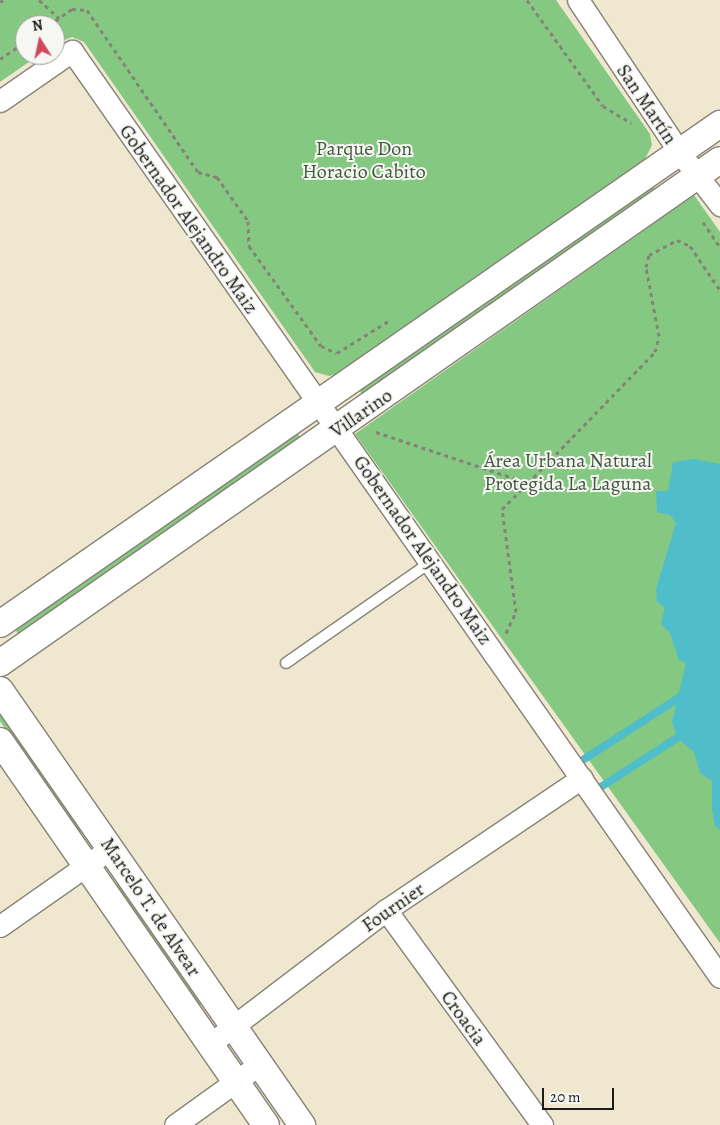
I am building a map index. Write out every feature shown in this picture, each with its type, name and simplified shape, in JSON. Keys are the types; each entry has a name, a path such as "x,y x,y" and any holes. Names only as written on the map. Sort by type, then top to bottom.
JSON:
{"street":[{"name":"San Martín","path":"578,0 680,152 720,205"},
{"name":"Gobernador Alejandro Maiz","path":"0,101 72,51 319,404 338,428 720,977"},
{"name":"Villarino","path":"0,624 720,124"},
{"name":"Villarino","path":"0,663 720,160"},
{"name":"Marcelo T. de Alvear","path":"0,690 302,1125"},
{"name":"Marcelo T. de Alvear","path":"0,741 266,1125"},
{"name":"Fournier","path":"210,1044 386,910 582,778"},
{"path":"0,926 111,848"},
{"name":"Croacia","path":"386,910 542,1125"},
{"path":"175,1125 260,1064"}],"lane":[{"path":"286,662 431,562"}],"path":[{"path":"0,2 4,0"},
{"path":"39,0 56,15"},
{"path":"527,0 603,106 634,125"},
{"path":"63,15 72,9 87,10 198,172 217,177 248,221 249,246 321,346 337,353 398,314"},
{"path":"0,59 15,49"},
{"path":"700,218 720,247"},
{"path":"503,634 509,630 516,612 502,509 655,352 659,336 646,268 650,255 677,240 690,246 720,290"},
{"path":"375,424 370,430 528,483"},
{"path":"498,626 509,642"}],"green space":[{"name":"Parque Don Horacio Cabito","path":"0,0 556,0 650,134 652,145 645,159 343,372 329,376 315,372 84,42 72,37 65,40 65,15 15,15 15,65 25,65 0,82"},
{"path":"652,184 657,192 363,396 358,388"},
{"name":"Área Urbana Natural Protegida La Laguna","path":"694,195 720,232 720,943 355,434"},
{"path":"297,433 303,441 20,637 15,629"},
{"path":"0,711 83,830 78,834 0,721"},
{"path":"120,883 204,1003 198,1006 115,886"}],"water":[{"path":"695,459 720,464 720,830 715,826 712,810 712,781 700,773 694,752 677,738 672,722 686,663 679,660 670,633 661,624 665,607 657,602 656,589 676,523 670,515 657,512 656,491 668,491 673,462"}],"waterway":[{"path":"575,765 680,697"},
{"path":"593,792 677,738"}]}
